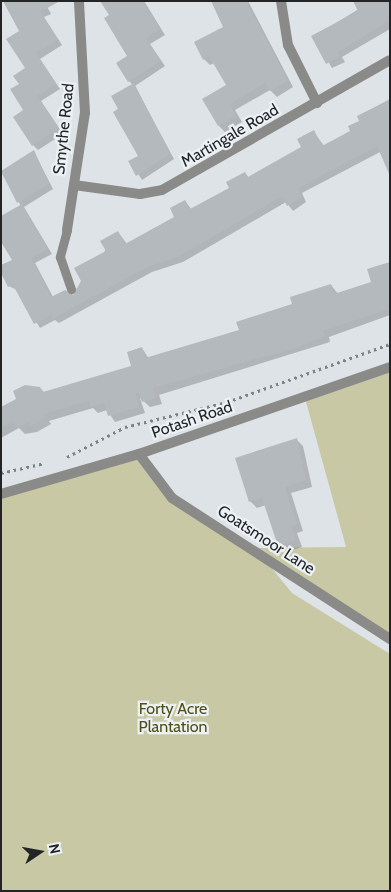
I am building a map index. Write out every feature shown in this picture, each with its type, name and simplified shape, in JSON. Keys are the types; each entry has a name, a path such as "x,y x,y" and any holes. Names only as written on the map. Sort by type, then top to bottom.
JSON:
{"street":[{"name":"Smythe Road","path":"67,230 84,113 79,1"},
{"path":"281,1 288,45 317,103"},
{"name":"Martingale Road","path":"74,185 140,194 162,190 390,60"},
{"name":"Potash Road","path":"1,494 139,454 390,367"},
{"name":"Goatsmoor Lane","path":"139,454 172,498 390,639"}],"lane":[{"path":"67,230 60,257 71,289"}],"path":[{"path":"65,459 125,427 228,402 390,344"},
{"path":"1,473 56,461"}],"green space":[{"name":"Forty Acre Plantation","path":"390,369 390,639 256,549 292,593 390,654 390,891 1,891 1,494 139,454 172,498 255,548 346,547 305,398"}],"building":[{"path":"3,1 60,1 40,12 58,40 36,53 56,84 37,96 59,128 32,146 13,117 23,110 10,89 19,84 13,76 25,68 6,39 19,31"},
{"path":"100,1 143,1 160,29 146,38 161,61 128,82 116,63 127,56 104,18 109,15"},
{"path":"211,1 246,1 288,81 270,91 265,83 230,104 236,116 218,126 202,99 226,85 209,56 203,60 194,42 223,27"},
{"path":"353,1 390,1 390,20 338,52 340,56 326,64 311,36 358,11"},
{"path":"134,83 170,154 136,176 128,161 138,156 113,112 118,109 111,96"},
{"path":"390,100 390,176 377,146 298,188 302,197 287,206 282,196 178,257 147,267 52,319 51,315 34,324 13,285 8,287 1,273 1,265 12,260 1,242 1,216 22,204 48,249 31,258 51,297 65,290 73,295 81,281 74,268 106,251 100,241 118,231 125,244 174,217 170,208 185,200 190,209 229,188 226,182 245,172 248,177 301,147 297,139 314,130 322,146 350,131 348,126 359,121 357,116"},
{"path":"34,150 49,184 17,203 1,171"},
{"path":"390,262 390,309 323,330 325,336 298,347 153,388 156,398 142,402 139,392 135,394 139,407 108,416 104,403 90,407 89,401 43,414 45,418 30,426 28,422 18,428 14,421 1,428 1,407 16,399 13,391 25,385 40,387 43,392 131,366 127,352 142,347 145,358 239,330 236,322 292,304 290,297 331,284 334,294 371,282 367,269"},
{"path":"297,438 306,480 285,487 297,524 291,526 296,540 278,546 262,498 249,502 235,458"}]}
